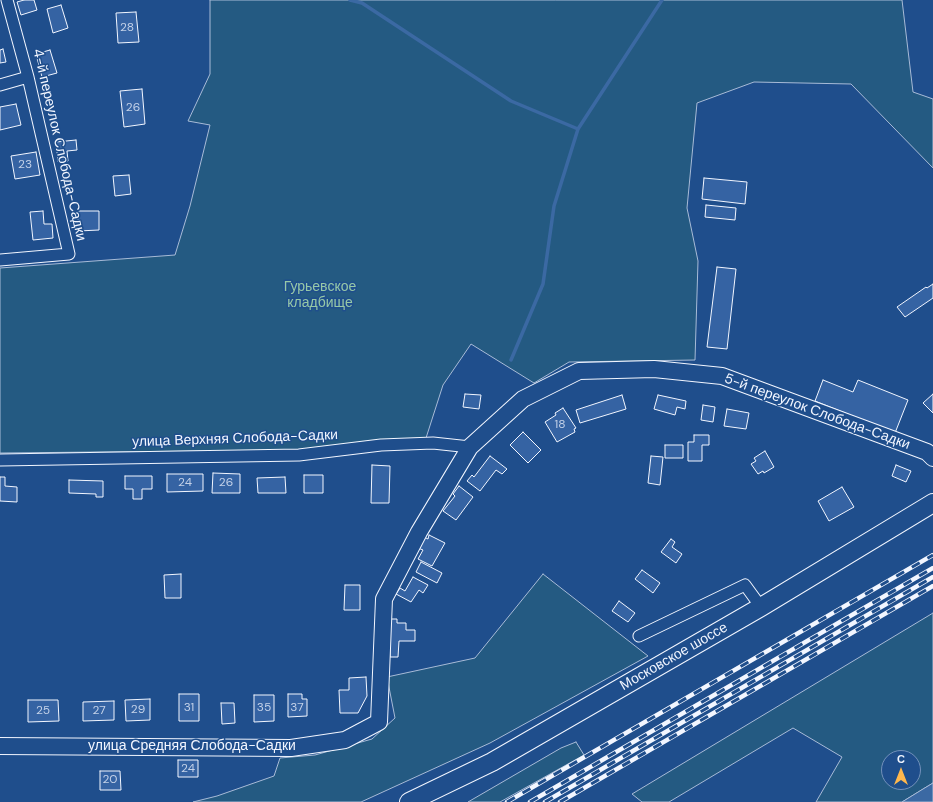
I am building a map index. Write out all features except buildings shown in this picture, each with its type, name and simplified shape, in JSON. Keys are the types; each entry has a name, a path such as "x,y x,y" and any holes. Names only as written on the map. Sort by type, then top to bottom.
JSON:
{"main road":[{"name":"Московское шоссе","path":"410,802 492,762 761,607 933,503"},
{"path":"433,802 492,762"}],"street":[{"name":"4-й переулок Слобода-Садки","path":"0,260 69,254 28,77 7,0"},
{"path":"0,85 28,77"},
{"name":"5-й переулок Слобода-Садки","path":"379,722 384,599 418,532 470,447 523,399 579,371 654,369 722,376 927,452 933,458"},
{"name":"улица Верхняя Слобода-Садки","path":"0,460 299,455 380,445 433,443 470,447"},
{"path":"639,636 744,585 761,607"},
{"name":"улица Средняя Слобода-Садки","path":"0,746 291,748 345,740 379,722"}],"green space":[{"name":"Гурьевское кладбище","path":"210,0 902,0 913,92 933,99 933,168 851,84 754,82 697,103 687,208 698,261 695,360 569,362 534,383 471,344 443,385 426,438 300,450 0,453 0,268 175,255 190,206 210,125 188,121 210,74"},
{"path":"543,574 648,656 490,743 361,802 193,802 217,796 274,776 280,758 315,755 372,739 395,718 387,677 475,658"},
{"path":"933,613 933,783 902,802 816,802 842,757 793,728 669,802 642,802 632,794"},
{"path":"576,742 584,755 500,802 468,802 561,748"}],"shaded area":[{"path":"933,783 933,802 902,802 923,789"}],"waterway":[{"path":"350,0 362,3 511,101 578,129"},
{"path":"511,360 543,284 554,206 578,129 662,0"}],"railway":[{"path":"507,802 933,555"},
{"path":"530,802 933,568"},
{"path":"545,802 933,577"},
{"path":"560,802 933,586"}]}
